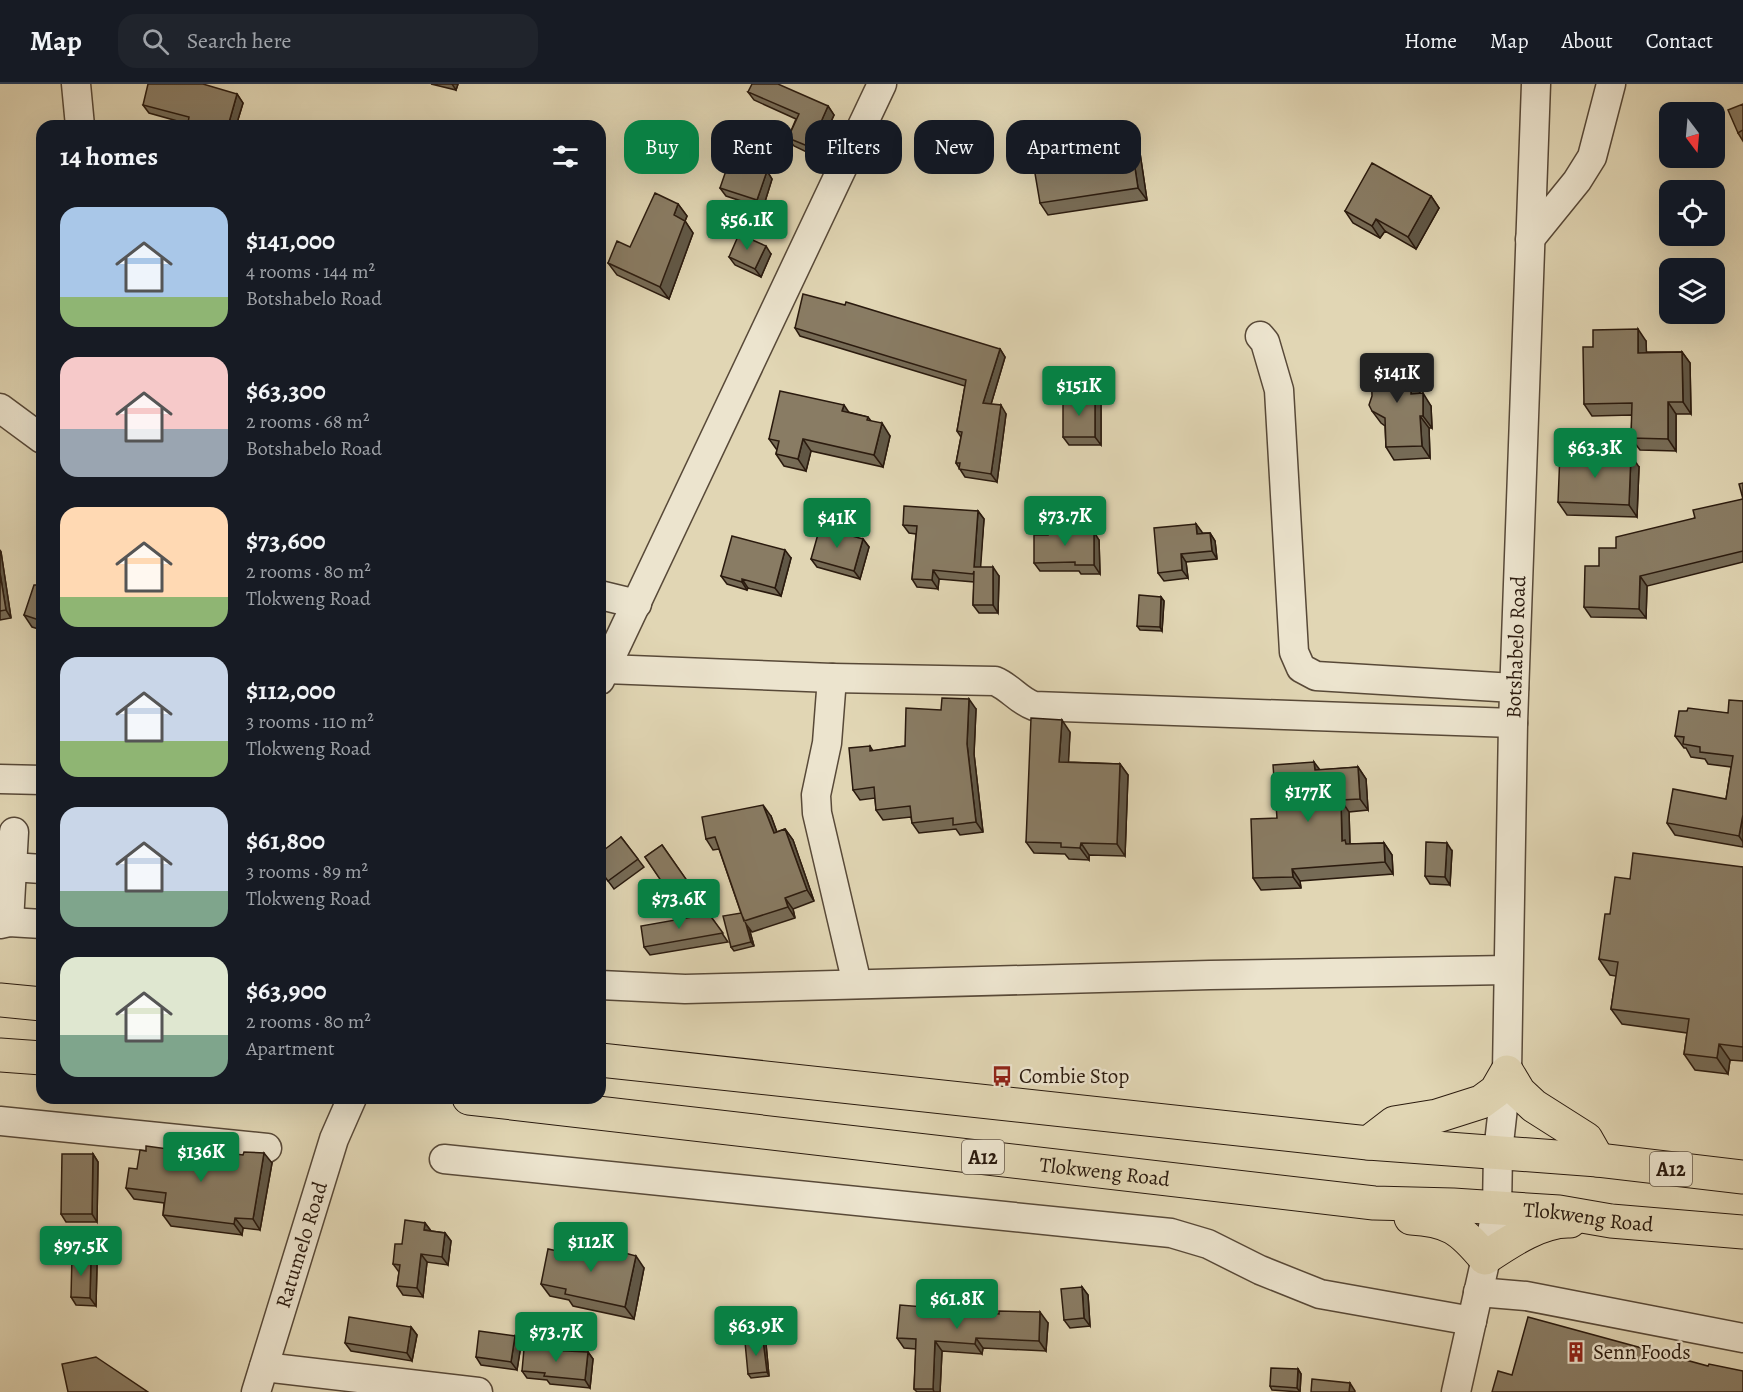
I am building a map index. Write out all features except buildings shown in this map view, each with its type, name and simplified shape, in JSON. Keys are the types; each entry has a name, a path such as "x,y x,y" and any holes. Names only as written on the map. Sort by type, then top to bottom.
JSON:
{"main road":[{"path":"0,1000 36,1003"},
{"path":"0,1055 36,1058"},
{"name":"A12","path":"606,1060 1368,1143 1598,1160 1743,1178"},
{"path":"1368,1143 1394,1124 1437,1116 1481,1102 1496,1091 1507,1072 1519,1092 1534,1106 1586,1139 1598,1160"},
{"name":"Tlokweng Road","path":"521,1104 1374,1203 1559,1212 1611,1221 1743,1232"},
{"path":"1374,1203 1402,1218 1439,1220 1465,1237 1485,1258 1510,1241 1559,1221 1611,1221"}],"street":[{"path":"76,84 79,120"},
{"path":"606,669 790,274 882,84"},
{"name":"Botshabelo Road","path":"1456,1392 1497,1209 1498,1152 1507,1072 1514,688 1536,84"},
{"path":"1530,239 1577,181 1592,157 1611,84"},
{"path":"1260,336 1265,342 1279,390 1294,652 1301,669 1316,676 1514,688"},
{"path":"0,408 36,433"},
{"path":"606,596 637,604"},
{"path":"606,675 995,681 1010,689 1025,703 1034,706 1513,723"},
{"path":"832,678 827,743 816,795 817,813 857,984"},
{"path":"0,779 36,780"},
{"path":"14,832 5,923 36,924"},
{"path":"12,867 36,868"},
{"path":"606,985 685,989 1508,970"},
{"name":"Ratumelo Road","path":"260,1380 334,1139 349,1104"},
{"path":"0,1121 267,1148"},
{"path":"444,1159 1171,1233 1208,1244 1260,1270 1320,1294 1472,1321"},
{"path":"1478,1292 1526,1296 1743,1338"},
{"path":"260,1380 478,1392"}],"place":[{"name":"Combie Stop","path":"1002,1076"},
{"name":"Senn Foods","path":"1576,1352"}]}
